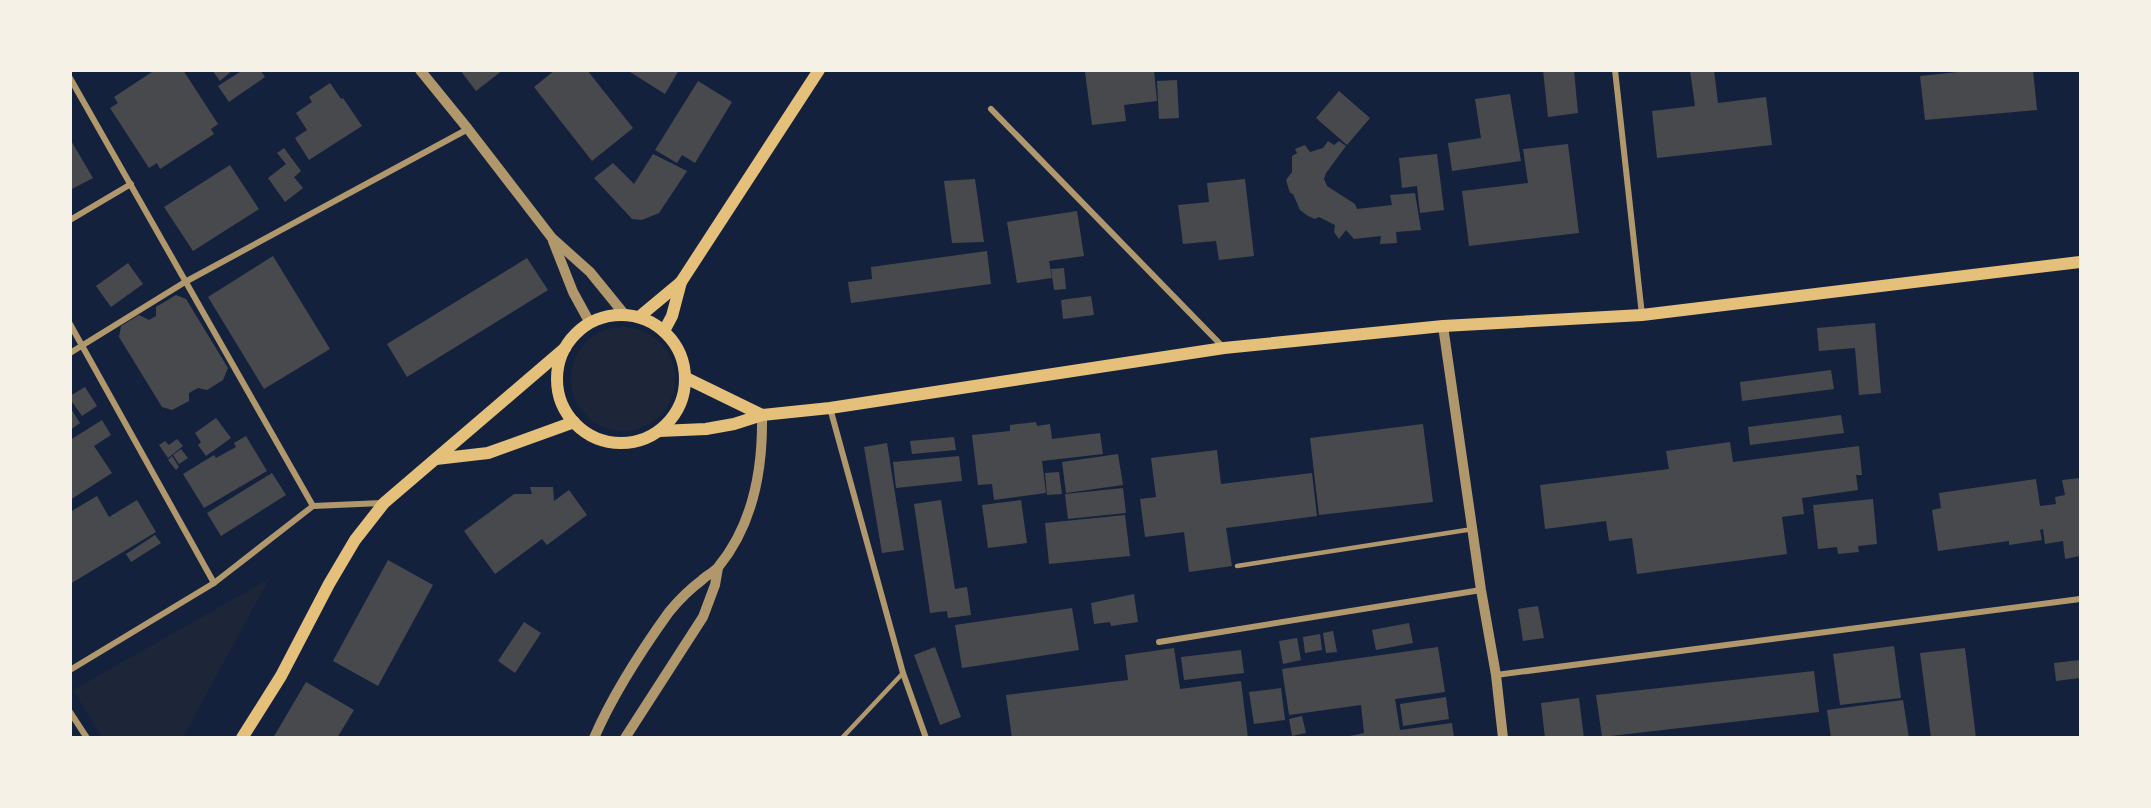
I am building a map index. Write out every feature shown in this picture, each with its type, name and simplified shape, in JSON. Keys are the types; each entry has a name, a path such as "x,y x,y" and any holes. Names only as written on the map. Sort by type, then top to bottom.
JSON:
{"main road":[{"path":"639,317 681,282 819,70"},
{"path":"659,431 706,429 734,424 762,415 830,408 1224,348 1443,326 1642,315 2080,262"},
{"path":"664,331 672,316 681,282"},
{"path":"607,316 639,317 664,331 675,344 683,361 686,378 683,399 673,417 659,431 643,440 624,443 606,442 589,434 574,423 563,405 558,386 559,366 566,348 576,334 590,323 607,316"},
{"path":"243,738 282,676 329,584 355,540 384,503 566,348"},
{"path":"686,378 762,415"},
{"path":"434,459 488,453 574,423"}],"street":[{"path":"420,70 552,238 591,272 625,315"},
{"path":"1615,70 1642,315"},
{"path":"70,78 313,506"},
{"path":"991,109 1224,348"},
{"path":"70,354 185,282 468,129"},
{"path":"70,220 130,184"},
{"path":"552,238 573,292 590,323"},
{"path":"70,324 214,582"},
{"path":"1443,326 1481,590 1496,675 1503,738"},
{"path":"830,408 903,673 926,738"},
{"path":"594,738 633,665 670,612 685,595 718,568 742,528 755,494 760,468 762,415"},
{"path":"70,670 214,582 313,506 384,503"},
{"path":"625,738 703,617 715,585 718,568"},
{"path":"1159,642 1481,590"},
{"path":"1496,675 2080,599"},
{"path":"70,712 87,738"}],"lane":[{"path":"1237,566 1473,529"},
{"path":"842,738 903,673"}],"shaded area":[{"path":"623,327 643,331 660,342 671,359 675,379 671,399 660,416 643,427 623,431 603,427 586,416 575,399 571,379 575,359 586,342 603,331"},
{"path":"269,579 183,737 102,737 73,690"}],"building":[{"path":"155,70 183,70 218,124 211,129 214,134 160,169 157,163 149,168 110,108 118,103 114,97"},
{"path":"212,70 233,70 220,81"},
{"path":"243,70 260,70 265,77 229,102 218,86"},
{"path":"460,70 503,70 476,91"},
{"path":"555,70 587,70 633,128 592,161 534,87"},
{"path":"631,70 679,70 665,94 630,72"},
{"path":"1154,70 1157,101 1124,105 1126,121 1092,125 1085,72"},
{"path":"1543,70 1574,70 1578,113 1548,117"},
{"path":"1690,70 1714,70 1718,103 1766,97 1772,145 1657,158 1652,111 1695,106"},
{"path":"1977,70 2033,70 2037,110 1925,120 1920,76"},
{"path":"1177,80 1179,118 1159,119 1157,81"},
{"path":"698,81 732,102 695,163 682,155 677,163 655,150"},
{"path":"330,83 362,126 309,160 295,138 307,130 296,113 312,102 309,97"},
{"path":"1339,91 1370,118 1347,145 1316,118"},
{"path":"1510,94 1521,161 1452,171 1448,143 1481,138 1475,99"},
{"path":"70,139 93,178 70,190"},
{"path":"1328,141 1334,145 1339,141 1346,146 1326,173 1324,179 1327,186 1355,204 1357,209 1392,205 1390,195 1415,193 1421,230 1396,232 1397,243 1380,244 1381,236 1354,239 1346,230 1339,239 1334,232 1335,225 1319,217 1315,219 1308,216 1300,210 1293,194 1290,193 1286,180 1292,172 1292,156 1297,153 1295,149 1305,145 1310,152 1323,148"},
{"path":"1568,144 1579,233 1469,246 1462,191 1528,183 1523,149"},
{"path":"284,148 301,171 294,177 303,188 285,202 268,178 286,164 277,153"},
{"path":"653,154 687,171 659,213 642,220 632,219 594,178 613,163 634,184"},
{"path":"1437,154 1444,210 1420,213 1417,186 1402,188 1399,158"},
{"path":"230,165 259,209 193,251 164,207"},
{"path":"975,179 984,242 952,243 944,181"},
{"path":"1245,179 1254,256 1219,260 1216,241 1183,244 1178,205 1209,202 1207,183"},
{"path":"1077,211 1084,256 1049,261 1052,278 1017,283 1007,222"},
{"path":"987,251 991,284 851,303 848,282 872,279 871,267"},
{"path":"273,256 330,349 264,389 208,297"},
{"path":"527,258 548,290 407,377 387,344"},
{"path":"128,263 143,284 111,307 96,286"},
{"path":"1064,268 1066,289 1054,290 1051,269"},
{"path":"176,295 186,299 228,368 223,380 207,390 198,388 189,393 189,401 172,410 162,407 119,337 121,326 139,315 149,320 156,316 156,307"},
{"path":"1091,296 1094,315 1063,319 1061,300"},
{"path":"1875,323 1881,393 1859,395 1855,348 1819,351 1817,328"},
{"path":"1831,370 1834,389 1742,401 1740,382"},
{"path":"85,387 97,406 82,416 70,396"},
{"path":"70,407 80,423 70,430"},
{"path":"1841,415 1844,433 1750,445 1748,427"},
{"path":"216,418 231,438 206,456 198,445 201,442 195,433"},
{"path":"102,420 111,435 94,446 112,473 70,500 70,440"},
{"path":"1036,422 1037,426 1050,424 1052,439 1100,433 1103,454 1042,461 1046,493 994,500 992,484 978,485 972,435 1010,431 1010,425"},
{"path":"1423,424 1433,502 1319,515 1310,438"},
{"path":"246,436 267,471 204,508 183,474 214,455 216,458 236,447 234,443"},
{"path":"954,437 956,450 912,454 910,441"},
{"path":"177,439 183,446 168,458 159,445 165,441 169,445"},
{"path":"1730,442 1733,462 1859,446 1862,475 1856,475 1858,490 1802,498 1804,514 1782,517 1787,554 1637,574 1632,538 1609,541 1606,521 1545,529 1540,485 1669,469 1666,451"},
{"path":"887,443 904,550 882,553 864,447"},
{"path":"181,449 188,458 179,464 173,455"},
{"path":"1217,450 1221,484 1312,473 1317,516 1226,528 1232,566 1189,572 1184,532 1145,537 1140,499 1156,497 1151,458"},
{"path":"1118,454 1123,485 1066,493 1062,462"},
{"path":"172,456 179,467 176,470 168,460"},
{"path":"959,456 962,481 896,488 893,462"},
{"path":"1059,472 1062,494 1047,495 1045,473"},
{"path":"272,473 286,495 221,536 207,513"},
{"path":"2080,478 2080,556 2065,559 2063,541 2045,544 2043,529 2040,530 2042,540 2009,545 2009,541 1938,551 1932,510 1941,508 1939,493 2036,479 2040,506 2056,504 2055,497 2065,495 2062,480"},
{"path":"530,487 553,487 554,501 569,490 587,515 547,545 542,539 495,574 464,531 514,494 532,494"},
{"path":"1123,488 1126,513 1068,519 1065,494"},
{"path":"97,496 109,517 137,500 156,532 70,584 70,512"},
{"path":"1873,499 1877,544 1858,546 1859,552 1838,554 1837,547 1818,549 1813,505"},
{"path":"941,500 955,589 967,587 971,615 948,618 947,611 930,613 914,504"},
{"path":"1021,500 1027,543 988,548 982,505"},
{"path":"1125,515 1130,556 1049,564 1045,523"},
{"path":"155,535 161,543 131,562 126,554"},
{"path":"388,560 433,585 378,686 333,661"},
{"path":"1134,594 1138,622 1111,626 1110,622 1094,624 1091,603"},
{"path":"1538,606 1544,638 1523,641 1518,609"},
{"path":"1072,608 1079,650 962,668 955,625"},
{"path":"524,622 541,633 515,673 498,661"},
{"path":"1409,623 1413,643 1376,650 1372,630"},
{"path":"1333,631 1337,652 1326,653 1323,633"},
{"path":"1320,634 1322,650 1305,653 1303,637"},
{"path":"1297,638 1301,660 1283,664 1279,641"},
{"path":"1894,646 1901,698 1840,705 1833,654"},
{"path":"935,647 961,717 940,725 914,655"},
{"path":"1438,647 1445,692 1395,699 1400,730 1452,723 1454,738 1340,738 1364,733 1361,705 1289,715 1282,669"},
{"path":"1174,648 1180,689 1241,681 1248,738 1012,738 1006,695 1128,680 1125,655"},
{"path":"1965,648 1976,738 1931,738 1920,653"},
{"path":"1241,650 1244,673 1184,680 1181,657"},
{"path":"2080,660 2080,678 2056,681 2054,663"},
{"path":"1814,671 1819,712 1602,737 1596,695"},
{"path":"306,682 354,710 337,738 273,738"},
{"path":"1281,688 1285,720 1254,724 1249,692"},
{"path":"1446,697 1449,719 1403,726 1400,704"},
{"path":"1579,698 1584,738 1545,738 1541,703"},
{"path":"1903,700 1909,738 1831,738 1827,710"},
{"path":"1302,716 1306,733 1292,736 1289,719"}]}
